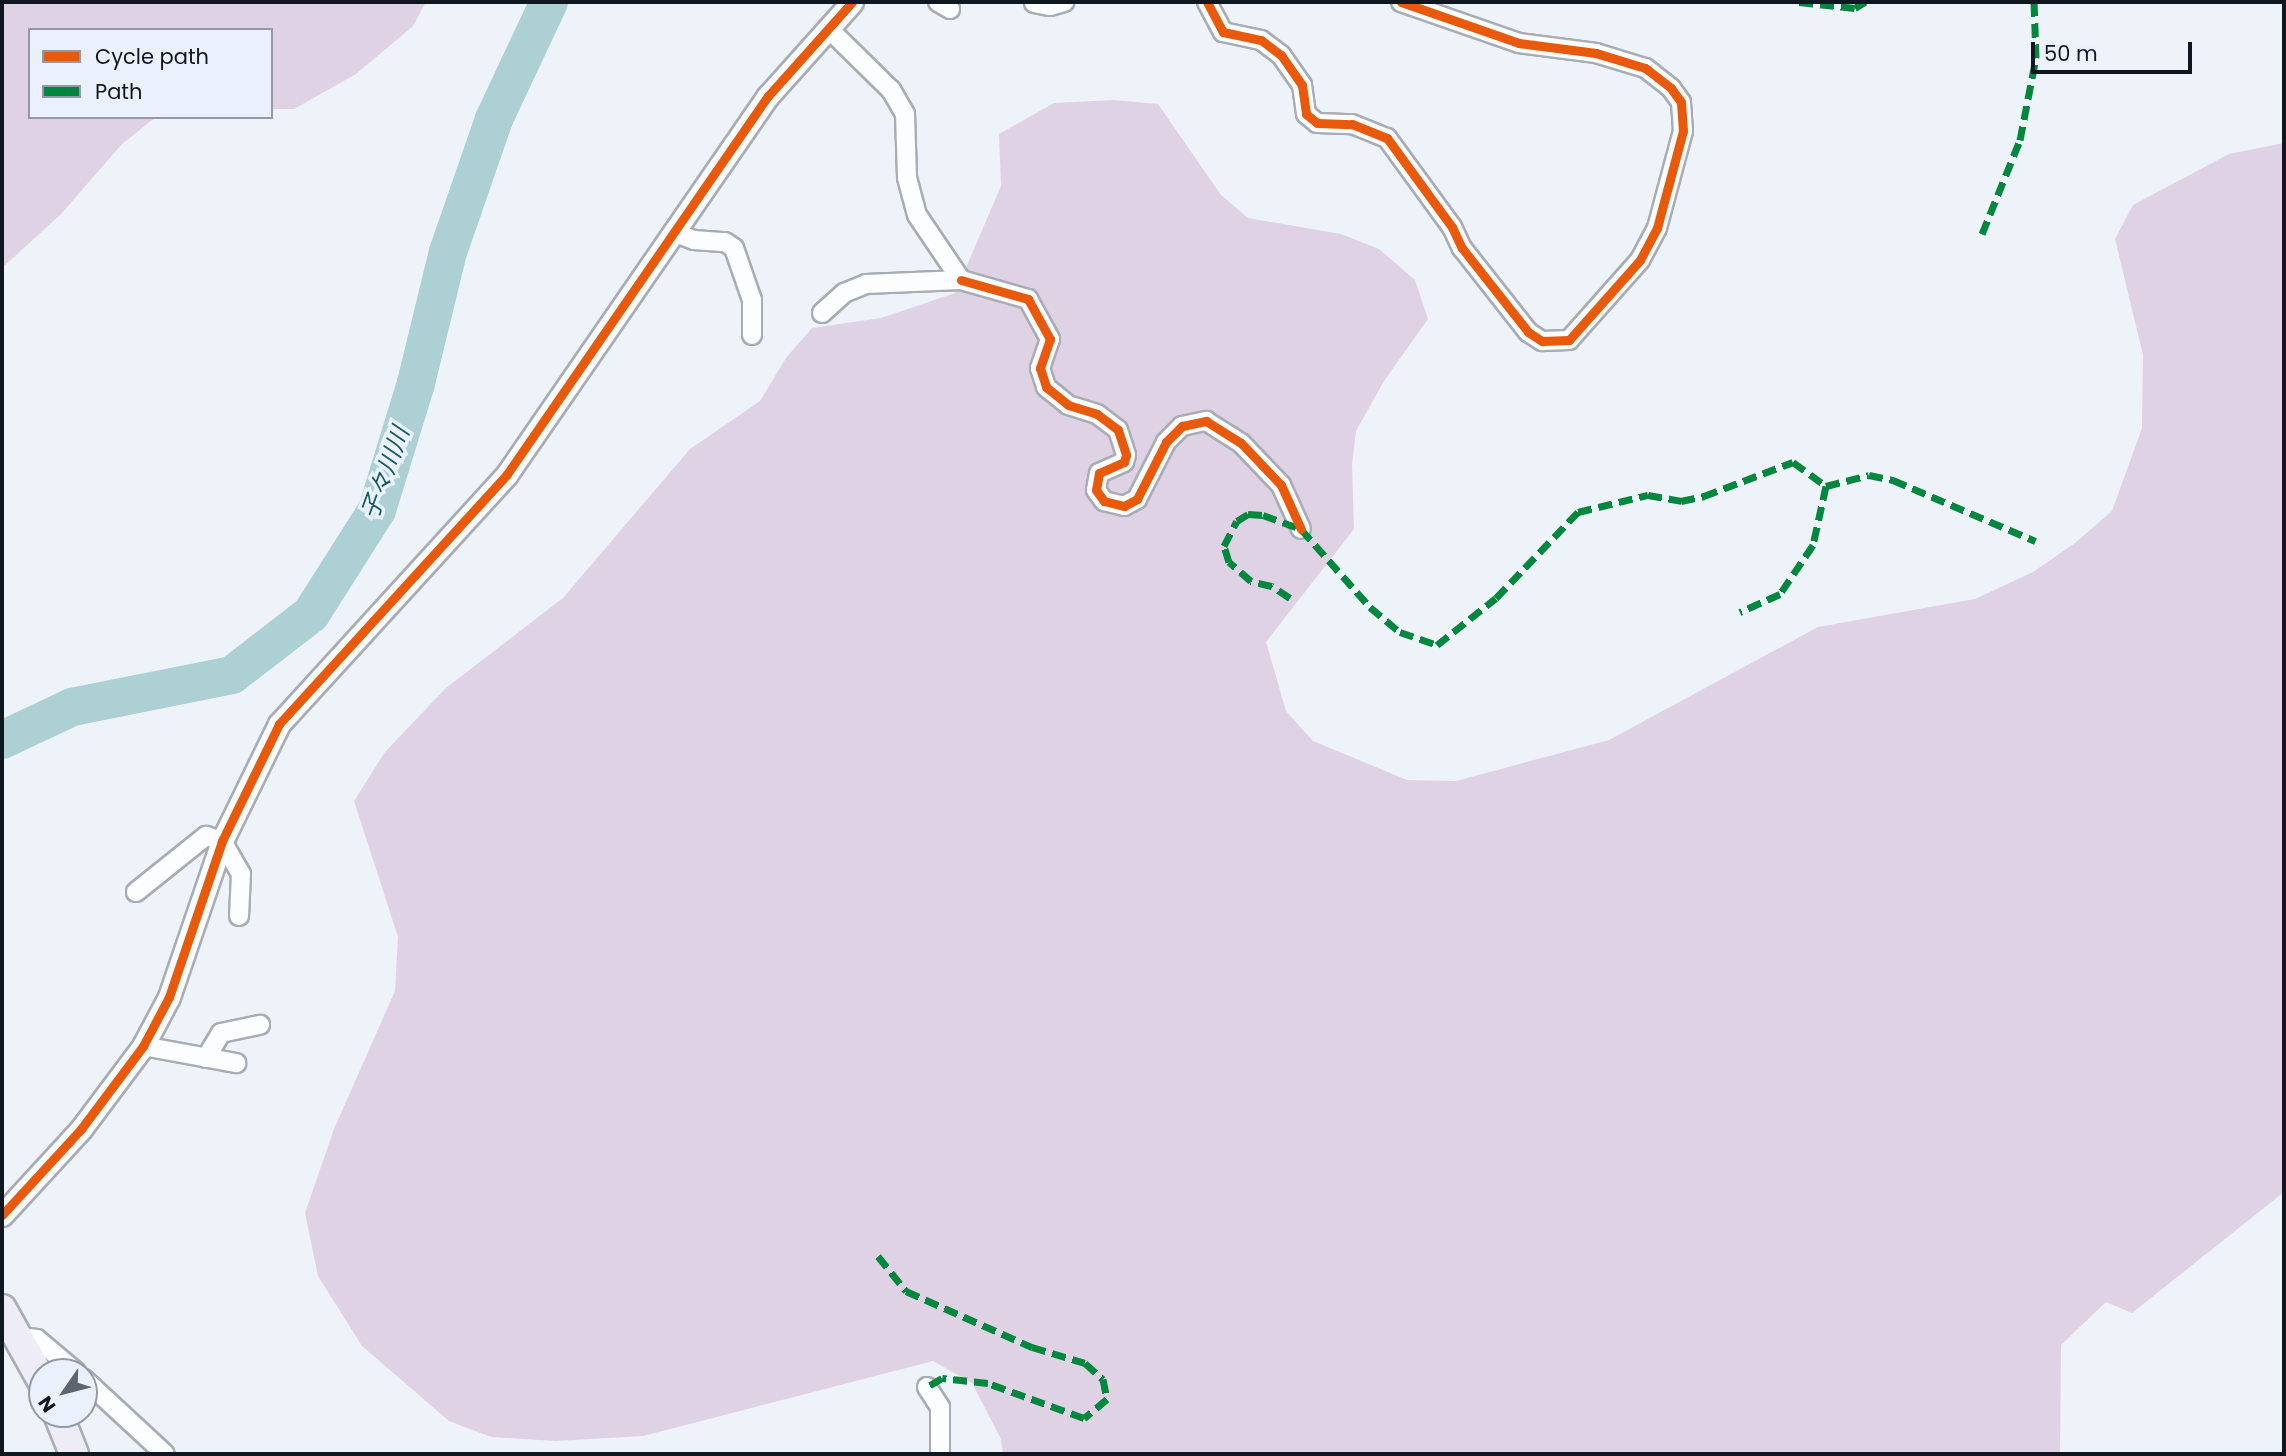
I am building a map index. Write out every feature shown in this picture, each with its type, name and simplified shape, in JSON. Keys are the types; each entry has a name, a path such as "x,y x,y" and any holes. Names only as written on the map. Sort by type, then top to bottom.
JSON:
{"highway":[{"path":"2,1309 30,1358"},
{"path":"64,1428 74,1454"}],"street":[{"path":"2,1215 81,1129 143,1046 169,997 222,841 279,724 507,474 768,96 852,2"},
{"path":"1034,3 1050,6 1064,2"},
{"path":"1207,2 1223,32 1272,45 1302,85 1306,114 1317,123 1352,124 1387,138 1452,227 1462,248 1528,332 1542,341 1569,340 1640,260 1657,228 1683,131 1681,102 1671,88 1645,68 1596,53 1518,43 1401,2"},
{"path":"829,29 891,90 905,114 907,177 917,215 961,281"},
{"path":"673,232 694,240 725,242 734,248 752,300 752,335"},
{"path":"822,313 844,293 866,284 961,281 1028,299 1050,339 1040,368 1046,387 1068,405 1097,414 1118,430 1126,455 1124,462 1099,473 1096,490 1104,501 1124,506 1137,499 1166,442 1182,426 1206,421 1241,443 1281,485 1301,529"},
{"path":"136,892 206,836 222,841 241,874 239,916"},
{"path":"206,1058 221,1033 260,1025"},
{"path":"143,1046 236,1063"},
{"path":"19,1337 37,1339 59,1358"},
{"path":"928,1387 940,1407 940,1454"},
{"path":"98,1392 165,1454"}],"shaded area":[{"path":"2,2 426,2 413,26 356,74 294,109 273,109 273,28 28,28 28,119 153,119 122,144 61,214 2,268"},
{"path":"1114,100 1158,104 1221,195 1248,218 1341,234 1379,249 1415,280 1428,319 1384,381 1356,431 1352,465 1354,529 1266,642 1286,711 1313,741 1407,780 1456,781 1609,740 1818,627 1975,599 2033,572 2075,543 2112,511 2142,428 2143,355 2115,239 2133,205 2229,154 2284,143 2284,1192 2132,1313 2106,1302 2061,1345 2060,1454 1003,1454 1001,1439 972,1383 933,1361 643,1436 556,1441 491,1437 449,1421 362,1346 318,1276 305,1213 334,1129 395,991 398,937 354,801 385,752 446,688 563,598 690,449 760,401 786,358 812,328 881,318 955,293 1001,186 999,134 1054,103"}],"waterway":[{"name":"子々川川","path":"2,740 72,707 232,675 311,614 377,510 416,383 448,252 494,119 549,2"}],"marked path":[{"path":"1799,2 1855,8 1865,2"},
{"path":"1982,234 2020,140 2036,58 2034,2"},
{"path":"1290,598 1272,586 1251,581 1229,562 1224,546 1237,521 1248,514 1263,515 1301,529 1370,607 1400,632 1437,645 1496,598 1578,512 1648,495 1681,501 1704,496 1793,462 1826,486 1813,545 1780,594 1740,612"},
{"path":"1826,486 1869,475 1893,480 2035,541"},
{"path":"878,1256 906,1291 1032,1347 1085,1363 1103,1379 1107,1399 1084,1418 988,1383 942,1378 927,1387"}],"cycle path":[{"path":"2,1215 81,1129 143,1046 169,997 222,841 279,724 507,474 768,96 852,2"},
{"path":"1207,2 1223,32 1261,40 1281,55 1302,85 1306,114 1317,123 1352,124 1387,138 1452,227 1462,248 1528,332 1542,341 1569,340 1640,260 1657,228 1683,131 1681,102 1671,88 1645,68 1596,53 1519,43 1401,2"},
{"path":"961,280 1028,299 1050,339 1040,368 1046,387 1068,405 1097,414 1118,430 1126,455 1124,462 1099,473 1096,490 1104,501 1124,506 1137,499 1166,442 1182,426 1206,421 1241,443 1281,485 1301,529"}]}
